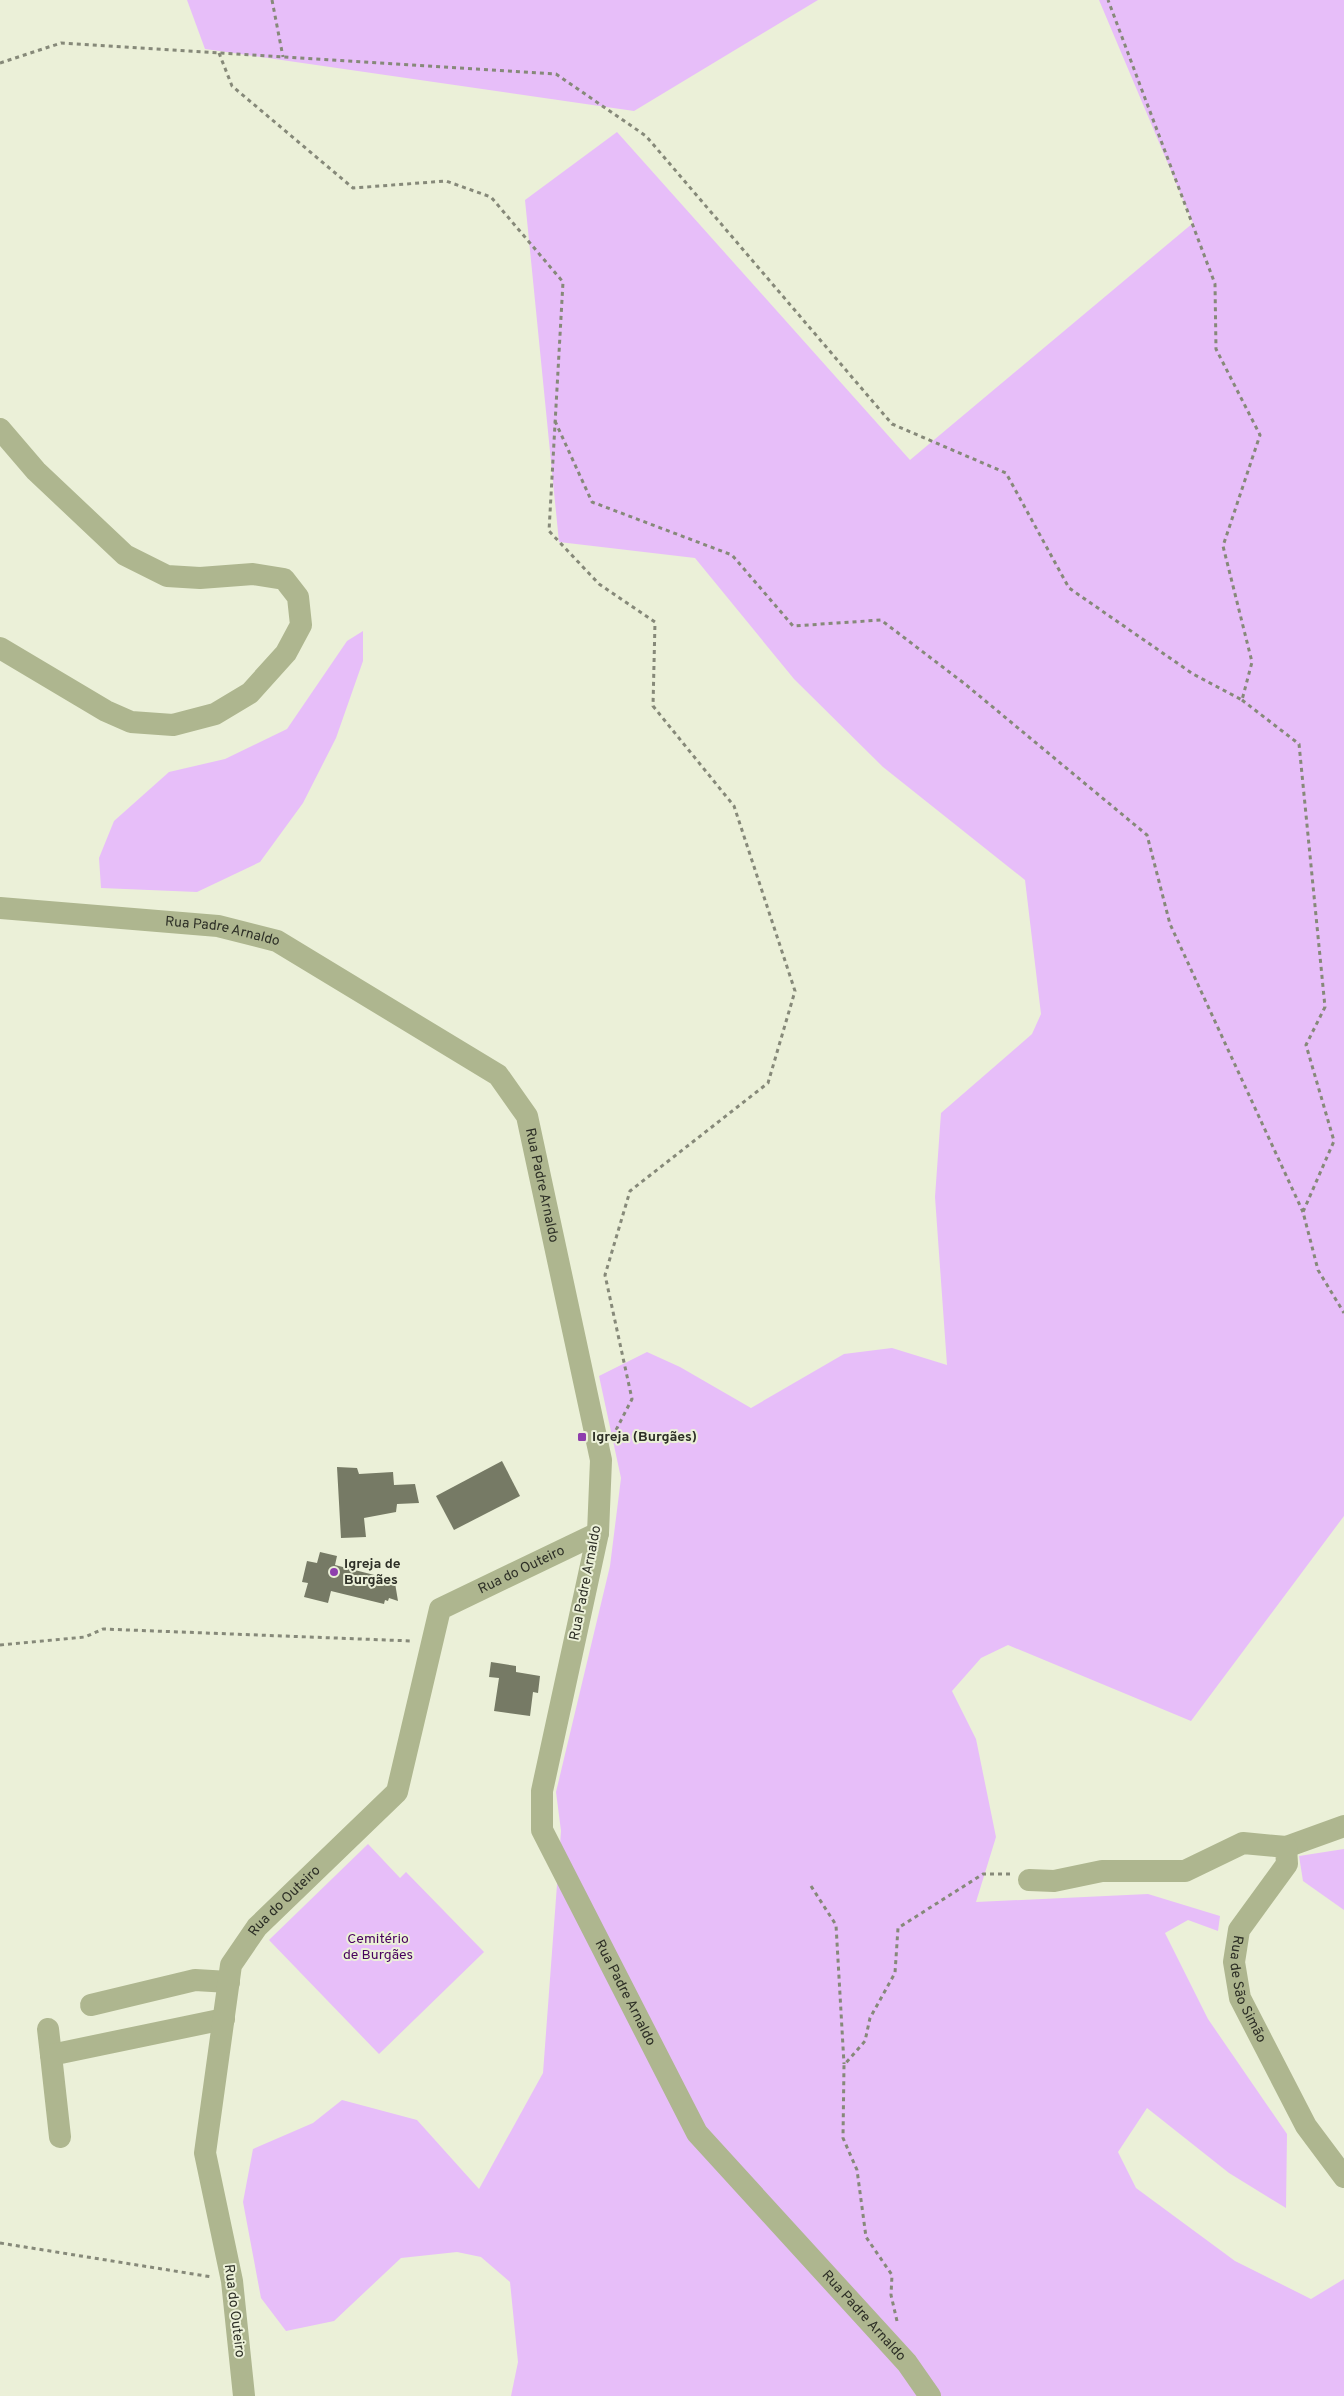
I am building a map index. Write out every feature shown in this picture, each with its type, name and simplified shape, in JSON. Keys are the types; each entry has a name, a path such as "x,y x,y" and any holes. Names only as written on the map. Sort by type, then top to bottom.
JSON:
{"street":[{"path":"0,429 36,471 125,555 167,576 200,578 253,574 284,579 298,597 301,625 286,653 250,693 215,714 173,725 131,722 106,711 0,648"},
{"name":"Rua Padre Arnaldo","path":"0,908 218,926 277,941 498,1075 527,1116 601,1460 598,1533 542,1792 542,1830 697,2133 907,2362 930,2396"},
{"name":"Rua do Outeiro","path":"244,2396 232,2281 205,2153 231,1965 257,1927 397,1792 440,1609 598,1533"},
{"path":"1029,1880 1054,1881 1102,1871 1184,1871 1243,1843 1286,1846 1344,1826"},
{"name":"Rua de São Simão","path":"1286,1846 1287,1864 1239,1930 1234,1962 1240,1998 1306,2126 1344,2177"},
{"path":"91,2005 194,1980 229,1982"},
{"path":"51,2055 224,2019"},
{"path":"48,2029 60,2137"}],"path":[{"path":"272,0 283,57"},
{"path":"1108,0 1216,284 1216,349 1260,435 1223,546 1252,662 1242,700"},
{"path":"0,63 61,43 556,74 646,136 892,424 1006,473 1069,588 1193,674 1242,700 1299,744 1325,1007 1306,1045 1334,1141 1303,1212"},
{"path":"218,53 232,86 353,188 446,181 491,197 563,282 549,531 599,584 655,622 653,706 734,806 795,991 768,1083 630,1191 605,1275 632,1399 601,1460"},
{"path":"555,420 592,502 732,555 792,626 881,620 965,684 1147,835 1170,924 1303,1212 1318,1270 1344,1313"},
{"path":"0,1645 85,1637 102,1629 432,1642"},
{"path":"844,2065 866,2041 870,2018 895,1973 898,1928 983,1874 1005,1873 1029,1880"},
{"path":"811,1886 836,1926 844,2065 843,2138 857,2170 866,2237 892,2276 891,2295 898,2324"},
{"path":"0,2243 232,2281"}],"green space":[{"path":"187,0 818,0 634,111 205,49"},
{"path":"1099,0 1344,0 1344,1516 1191,1721 1008,1645 981,1658 952,1691 976,1739 996,1837 976,1902 1148,1894 1220,1916 1218,1931 1188,1920 1165,1933 1208,2019 1287,2134 1286,2208 1229,2173 1147,2108 1118,2152 1136,2188 1235,2261 1311,2299 1344,2279 1344,2396 511,2396 518,2362 510,2282 481,2257 457,2252 401,2258 334,2321 286,2331 261,2298 243,2202 253,2149 313,2123 342,2100 417,2120 479,2189 543,2073 561,1831 556,1792 610,1566 621,1478 599,1376 647,1352 680,1367 751,1408 844,1354 892,1348 947,1365 935,1197 941,1113 1032,1034 1041,1014 1025,880 883,767 794,679 695,558 559,542 525,200 617,132 910,460 1193,223"},
{"path":"363,631 363,661 336,738 303,803 260,862 197,892 101,888 99,858 114,821 169,772 225,759 287,729 347,641"},
{"name":"Cemitério de Burgães","path":"368,1844 400,1878 406,1872 484,1952 379,2054 269,1940"},
{"path":"1344,1849 1344,1910 1303,1881 1299,1856"}],"building":[{"path":"502,1461 520,1496 454,1530 436,1496"},
{"path":"337,1467 357,1468 359,1474 393,1472 394,1485 415,1484 419,1503 397,1504 396,1512 364,1518 366,1537 341,1538"},
{"name":"Igreja de Burgães","path":"320,1552 337,1556 335,1565 390,1579 389,1582 395,1583 398,1601 389,1598 388,1601 385,1600 384,1604 331,1591 328,1603 304,1597 308,1583 302,1582 307,1561 317,1563"},
{"path":"491,1662 516,1666 516,1672 540,1676 538,1693 533,1692 530,1716 494,1711 499,1678 489,1677"}],"place":[{"name":"Igreja (Burgães)","path":"582,1437"},
{"name":"Igreja de Burgães","path":"334,1572"}]}
